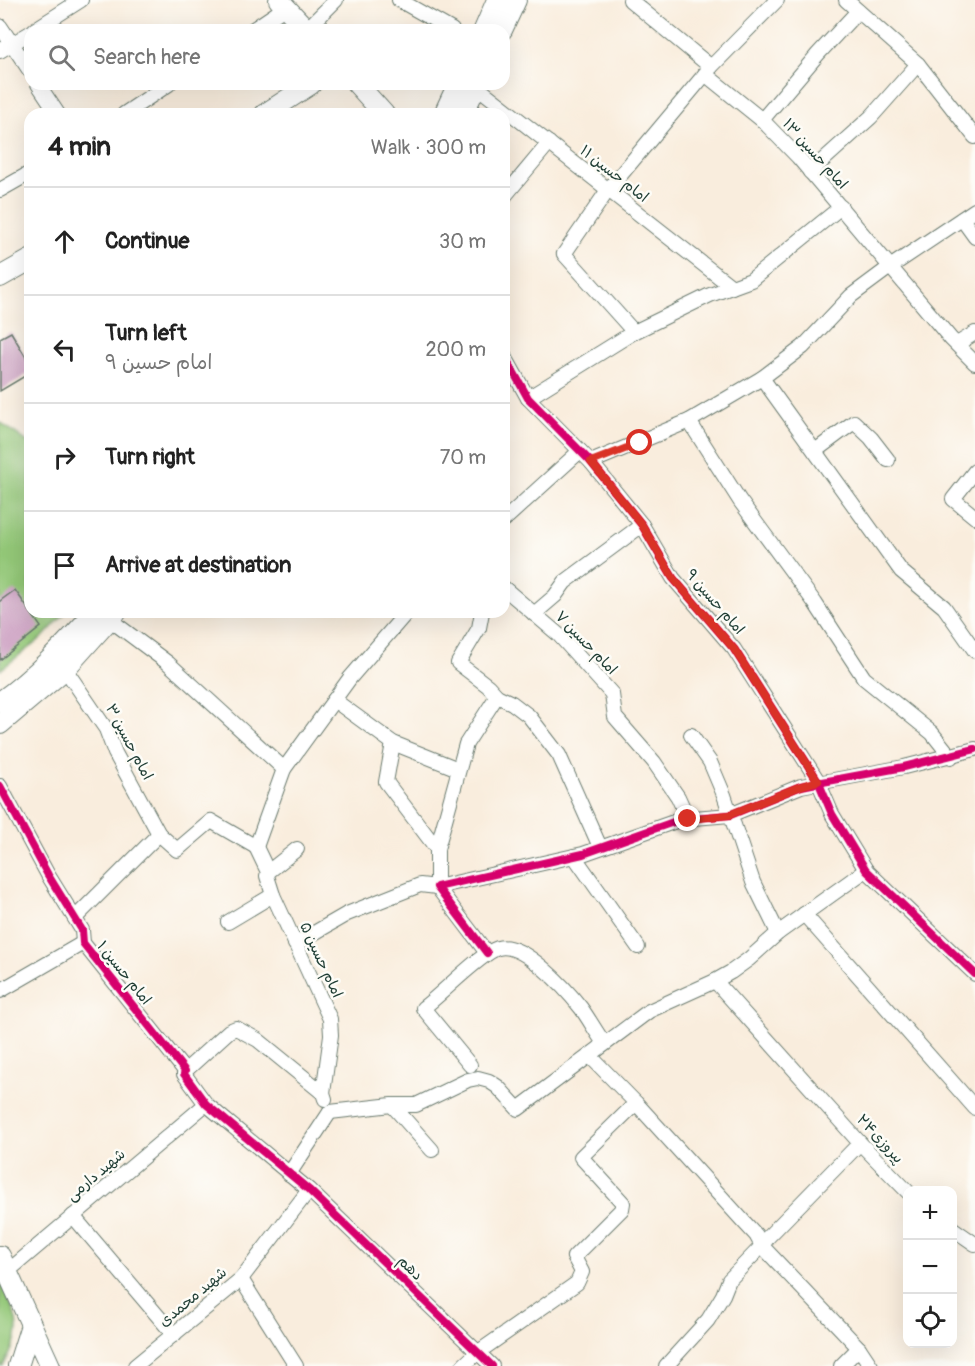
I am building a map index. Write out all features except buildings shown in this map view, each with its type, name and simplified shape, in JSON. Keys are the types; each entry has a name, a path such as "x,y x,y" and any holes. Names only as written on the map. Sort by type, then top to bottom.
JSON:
{"street":[{"path":"43,24 81,0"},
{"path":"313,24 336,0"},
{"path":"399,0 441,24"},
{"path":"487,24 497,0"},
{"path":"505,24 516,0"},
{"path":"634,332 564,254 608,190 708,70 777,0"},
{"path":"846,0 918,64 975,137"},
{"name":"امام حسین ۱۳","path":"635,2 762,120 841,207 890,267 975,363"},
{"path":"259,24 283,4 301,24"},
{"path":"762,120 858,11"},
{"path":"0,26 6,48 24,65"},
{"path":"6,48 24,37"},
{"path":"810,172 871,117 918,64"},
{"path":"42,90 54,108"},
{"path":"133,108 160,90"},
{"path":"274,108 302,90"},
{"path":"362,90 379,108"},
{"path":"449,108 466,90"},
{"path":"464,108 469,90"},
{"name":"امام حسین ۱۱","path":"477,90 501,108"},
{"name":"امام حسین ۱۱","path":"510,114 732,287"},
{"path":"510,190 549,143"},
{"path":"0,190 24,176"},
{"path":"528,398 634,332 710,295 751,280 841,207"},
{"path":"591,462 689,421 762,378 803,347 851,296 975,210"},
{"path":"962,219 975,237"},
{"path":"0,277 24,263"},
{"path":"957,344 975,333"},
{"name":"امام حسین ۹","path":"510,366 528,398 591,462 642,525 673,578 734,649 818,781 832,814 866,870 975,974"},
{"path":"762,378 902,571 944,607 975,651"},
{"path":"689,421 727,482 815,603 864,678 932,733 951,757"},
{"path":"815,451 854,422 871,438 888,460"},
{"path":"510,515 580,451"},
{"path":"975,471 953,499 975,517"},
{"path":"534,614 555,597 565,582 642,525"},
{"name":"امام حسین ۷","path":"510,593 559,635 612,694 615,717 654,762 678,797 688,819"},
{"path":"0,702 17,690 72,637 101,618"},
{"path":"0,724 65,669 104,618"},
{"path":"112,618 168,663 284,770"},
{"path":"75,918 159,834 177,850 211,821 256,847 284,770 350,678 402,618"},
{"path":"481,618 479,628 458,663 488,686 497,696 512,703 529,716 559,755 600,847"},
{"name":"امام حسین ۳","path":"65,669 106,729 115,753 159,834"},
{"path":"487,953 437,887 437,849 466,744 497,696"},
{"path":"334,700 393,743 458,769"},
{"path":"691,735 710,762 724,795 753,882 778,933"},
{"path":"393,743 386,782 437,849"},
{"path":"295,944 358,909 420,885 437,887 574,856 688,819 729,815 818,781 904,768 975,749"},
{"name":"امام حسین ۱","path":"0,786 48,875 82,930 82,943 185,1071 184,1074 206,1104 289,1174"},
{"name":"امام حسین ۵","path":"256,847 268,872 267,876 273,894 330,1019 331,1035 323,1093"},
{"path":"268,872 297,849"},
{"path":"574,856 638,947"},
{"path":"330,1112 392,1105 416,1105 468,1080 478,1078 498,1087 518,1109 649,1011 716,981 749,959 778,933 866,870"},
{"path":"228,922 273,894"},
{"path":"804,914 975,1108"},
{"path":"0,991 82,943"},
{"path":"470,1065 423,1008 487,953 506,947 521,952 537,963 581,1008 604,1043"},
{"name":"پیروزی۲۴","path":"716,981 860,1143 903,1187"},
{"path":"185,1071 229,1031 236,1028 258,1040 323,1093 330,1112"},
{"path":"590,1056 756,1235 762,1246 859,1348 871,1366"},
{"path":"463,1366 477,1353 577,1283 582,1272 574,1257 622,1209 622,1203 581,1157 636,1103"},
{"name":"شهید دارمی","path":"4,1264 73,1216 206,1104"},
{"path":"392,1105 432,1150"},
{"path":"289,1174 330,1112"},
{"path":"666,1366 708,1320 729,1280 860,1143"},
{"name":"دهم","path":"289,1174 309,1190 492,1366"},
{"name":"شهید محمدی","path":"145,1363 174,1335 241,1279 309,1190"},
{"path":"73,1216 174,1335"},
{"path":"957,1231 975,1244"},
{"path":"4,1264 50,1366"},
{"path":"241,1279 296,1366"},
{"path":"18,1366 31,1325"},
{"path":"841,1366 859,1348"}],"green space":[{"path":"0,422 24,440 24,618 60,618 43,637 0,670"},
{"path":"0,1280 14,1313 17,1332 15,1342 3,1366 0,1366"}],"cycle path":[{"path":"510,366 528,398 591,462 642,525 673,578 734,649 818,781 832,814 866,870 975,974"},
{"path":"487,953 437,887 583,854 682,819 730,815 801,786 904,767 975,749"},
{"path":"0,786 48,875 82,930 83,943 185,1071 184,1074 206,1104 309,1190 492,1366"}],"route":[{"path":"640,443 591,462 642,525 673,578 734,649 818,781 729,815 688,819"}]}
